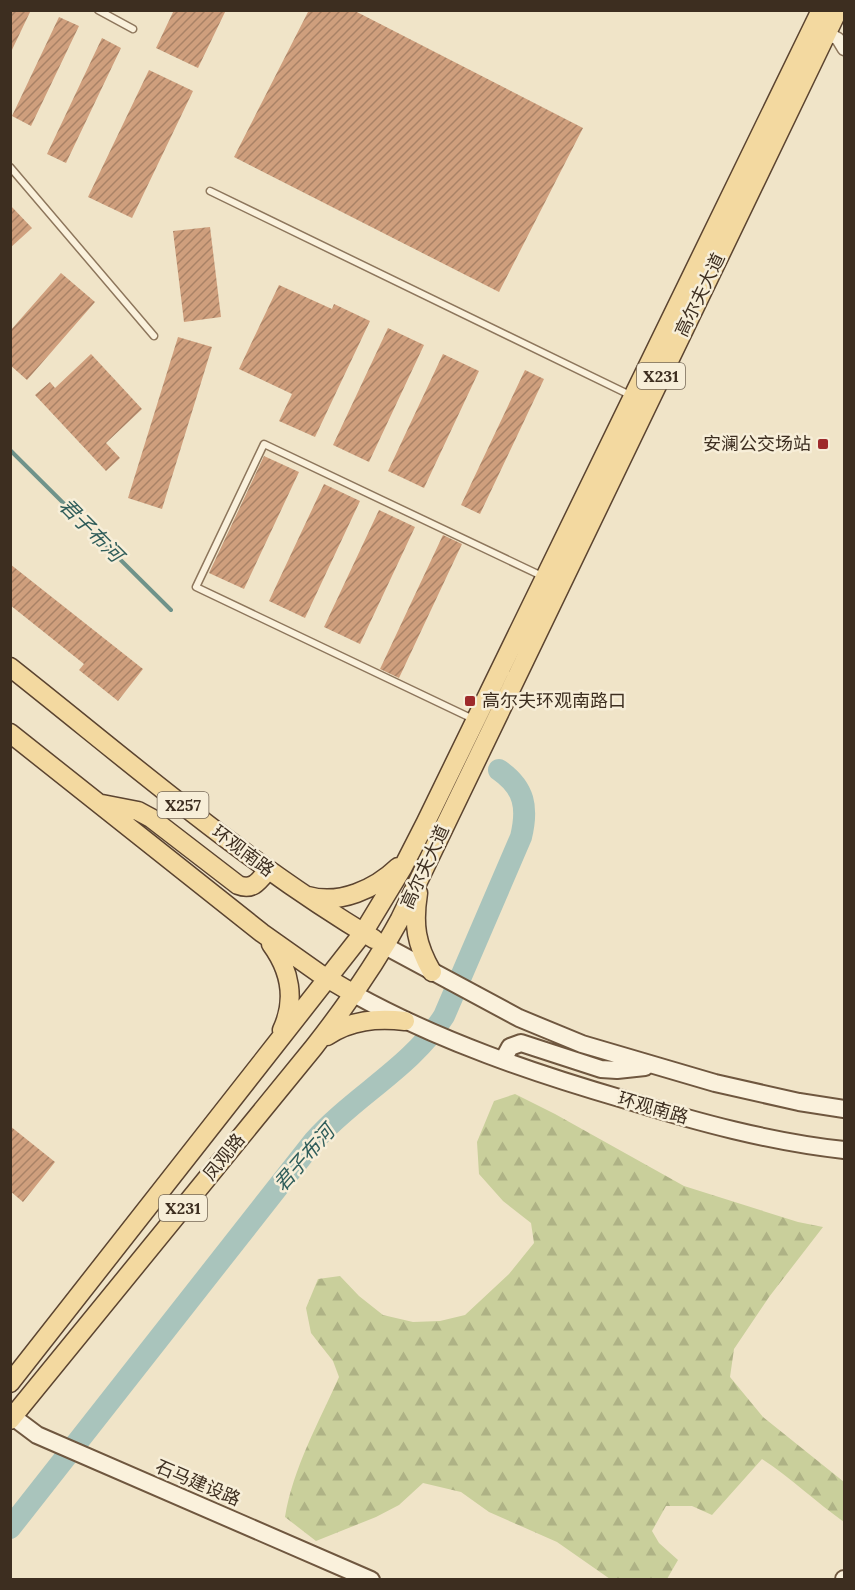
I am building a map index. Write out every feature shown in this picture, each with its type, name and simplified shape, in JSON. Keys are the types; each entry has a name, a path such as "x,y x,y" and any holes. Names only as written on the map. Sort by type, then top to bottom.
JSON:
{"main road":[{"name":"高尔夫大道","path":"476,732 545,578 821,10"},
{"name":"高尔夫大道","path":"476,732 838,10"},
{"name":"环观南路","path":"10,667 268,870 299,893 386,946"},
{"name":"X231","path":"454,784 476,732"},
{"name":"X257","path":"10,734 261,933 354,994"},
{"name":"高尔夫大道","path":"363,933 454,784"},
{"name":"高尔夫大道","path":"386,946 427,863 454,784"},
{"path":"97,802 138,811 151,818 245,888 258,883 268,870"},
{"path":"299,893 327,899 357,893 384,879 408,857"},
{"path":"427,863 419,885 415,926 419,944 432,972"},
{"path":"261,933 277,953 284,967 291,996 285,1025 271,1051"},
{"name":"凤观路","path":"10,1383 363,933"},
{"name":"凤观路","path":"12,1419 314,1047 354,994 386,946"},
{"path":"314,1047 328,1034 358,1022 405,1021"}],"street":[{"path":"827,33 838,39 844,49"},
{"name":"环观南路","path":"386,946 489,1003 551,1032 652,1066"},
{"path":"354,994 405,1021"},
{"name":"环观南路","path":"405,1021 466,1047 590,1090 696,1120 795,1143 844,1150"},
{"path":"503,1060 510,1047 521,1043 601,1069 618,1070 652,1066 758,1093 844,1109"},
{"name":"石马建设路","path":"12,1419 51,1441 371,1580"}],"lane":[{"path":"98,10 132,29"},
{"path":"10,167 154,336"},
{"path":"210,191 633,396"},
{"path":"476,732 196,587 264,444 545,578"}],"green space":[{"path":"515,1094 684,1186 798,1222 823,1227 769,1297 734,1349 730,1377 763,1417 844,1482 844,1522 762,1459 712,1515 692,1506 666,1506 652,1531 659,1543 678,1560 667,1579 610,1579 557,1542 489,1512 461,1492 423,1483 399,1505 376,1517 316,1541 285,1517 300,1463 339,1377 333,1361 311,1333 306,1308 318,1279 340,1276 359,1296 383,1315 413,1322 440,1321 465,1315 509,1274 534,1243 531,1223 503,1201 479,1174 477,1142 494,1101"}],"building":[{"path":"10,10 31,10 10,54"},
{"path":"174,10 226,10 198,68 156,48"},
{"path":"309,10 353,10 583,128 499,292 234,157"},
{"path":"59,17 79,26 31,126 12,116"},
{"path":"102,38 121,48 66,163 47,154"},
{"path":"149,70 193,91 132,218 88,197"},
{"path":"10,205 32,228 10,248"},
{"path":"210,227 221,317 184,322 173,231"},
{"path":"61,273 95,302 27,380 10,365 10,331"},
{"path":"279,285 332,309 334,304 370,321 315,437 279,421 292,394 239,369"},
{"path":"388,328 424,345 369,462 333,445"},
{"path":"178,337 212,347 162,509 128,498"},
{"path":"91,354 142,409 106,443 120,458 106,471 35,395 50,382 55,388"},
{"path":"443,354 479,371 424,488 388,471"},
{"path":"525,370 544,379 480,514 461,505"},
{"path":"264,456 299,472 244,589 209,573"},
{"path":"324,484 360,501 305,618 269,601"},
{"path":"379,510 415,527 360,644 324,627"},
{"path":"443,535 462,544 399,678 380,669"},
{"path":"10,564 143,669 118,701 79,670 84,664 10,605"},
{"path":"10,1126 55,1162 23,1202 10,1191"}],"waterway":[{"name":"君子布河","path":"10,450 171,610"},
{"name":"君子布河","path":"10,1528 314,1141 416,1051 444,1016 521,837 524,817 522,799 514,784 499,770"}],"place":[{"name":"安澜公交场站","path":"823,444"},
{"name":"高尔夫环观南路口","path":"470,701"}]}
